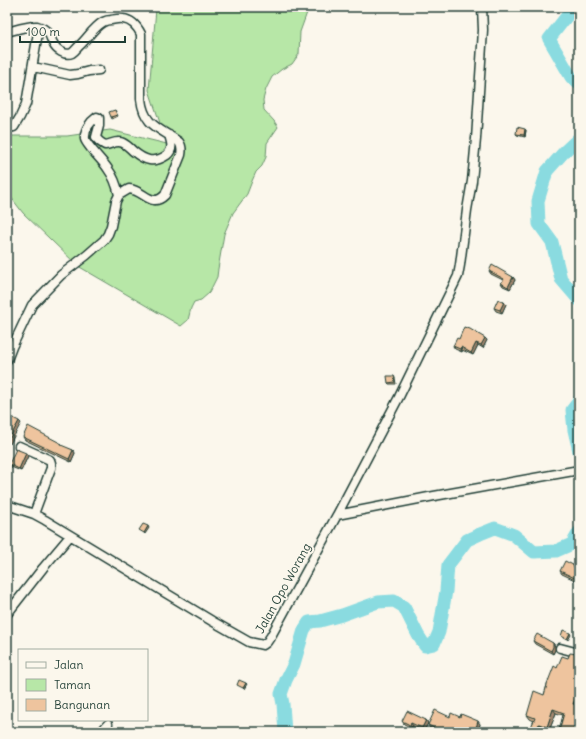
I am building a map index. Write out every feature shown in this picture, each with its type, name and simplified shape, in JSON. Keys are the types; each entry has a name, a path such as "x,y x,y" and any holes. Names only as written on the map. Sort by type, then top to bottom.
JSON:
{"street":[{"path":"337,515 399,397 458,276 472,181 476,139 483,30 482,7"},
{"path":"7,32 31,26 39,27 50,35 53,44 57,49 67,54 73,52 93,30 103,22 118,18 125,19 135,24 139,29 142,40 141,99 144,114 151,123 179,142 182,150 165,195 162,198 158,200 147,198 139,192 129,188 119,195 116,201 111,226 104,240 61,275 32,305 7,360"},
{"path":"7,128 14,127 26,104 39,27"},
{"path":"32,68 70,75 100,70"},
{"path":"119,195 109,170 86,143 86,131 92,122 97,117 99,118 99,126 96,137 100,142 105,145 116,142 123,143 146,160 151,161 159,159 171,150 172,143 169,135"},
{"path":"19,446 50,460 51,463 51,468 34,514"},
{"path":"337,515 579,470"},
{"path":"7,505 34,514 70,536 7,614"},
{"name":"Jalan Opo Worang","path":"70,536 224,628 249,642 263,646 272,636 337,515"},
{"path":"560,648 579,653"},
{"path":"100,732 108,724"}],"green space":[{"path":"155,7 309,7 300,32 299,54 292,64 282,69 272,77 266,89 263,100 264,110 278,127 267,143 266,157 262,166 256,172 247,194 233,213 224,234 217,277 209,293 201,300 194,302 188,320 181,326 78,266 23,213 7,192 7,136 67,136 110,130 187,149 162,129 149,90"}],"building":[{"path":"115,110 117,115 111,117 109,112"},
{"path":"517,127 525,129 524,135 516,134"},
{"path":"492,265 513,277 508,287 501,283 504,279 489,271"},
{"path":"498,299 504,302 500,310 494,308"},
{"path":"464,327 485,338 481,345 476,343 471,353 461,347 460,349 453,346 457,338 459,339"},
{"path":"387,376 394,376 395,382 388,383"},
{"path":"9,416 19,421 7,441 7,419"},
{"path":"28,426 62,444 61,445 73,450 69,459 23,437"},
{"path":"16,449 26,453 19,469 9,464"},
{"path":"143,524 148,526 144,533 139,530"},
{"path":"565,561 579,568 579,580 560,571"},
{"path":"563,630 570,633 567,639 561,636"},
{"path":"537,634 553,643 551,651 533,641"},
{"path":"570,653 579,654 579,690 573,704 579,705 579,712 575,725 578,726 576,732 559,731 564,713 553,709 547,727 539,724 537,729 531,727 535,718 527,715 534,691 544,695 554,666 557,668 562,656 568,658"},
{"path":"239,680 246,683 243,688 237,685"},
{"path":"435,710 450,717 451,713 460,717 461,714 478,721 476,728 486,732 443,732 428,725"},
{"path":"407,711 426,720 422,728 402,721"},
{"path":"368,729 375,732 367,732"}],"waterway":[{"path":"574,7 549,39 571,77 579,84"},
{"path":"579,138 547,171 538,201 539,224 552,242 561,279 579,300"},
{"path":"579,401 572,410 574,430 579,451"},
{"path":"285,732 281,694 294,664 304,630 309,622 320,621 342,615 378,602 394,601 404,607 425,646 434,644 439,632 446,591 448,565 467,540 495,528 514,535 534,552 556,551 572,544 579,532"}]}
